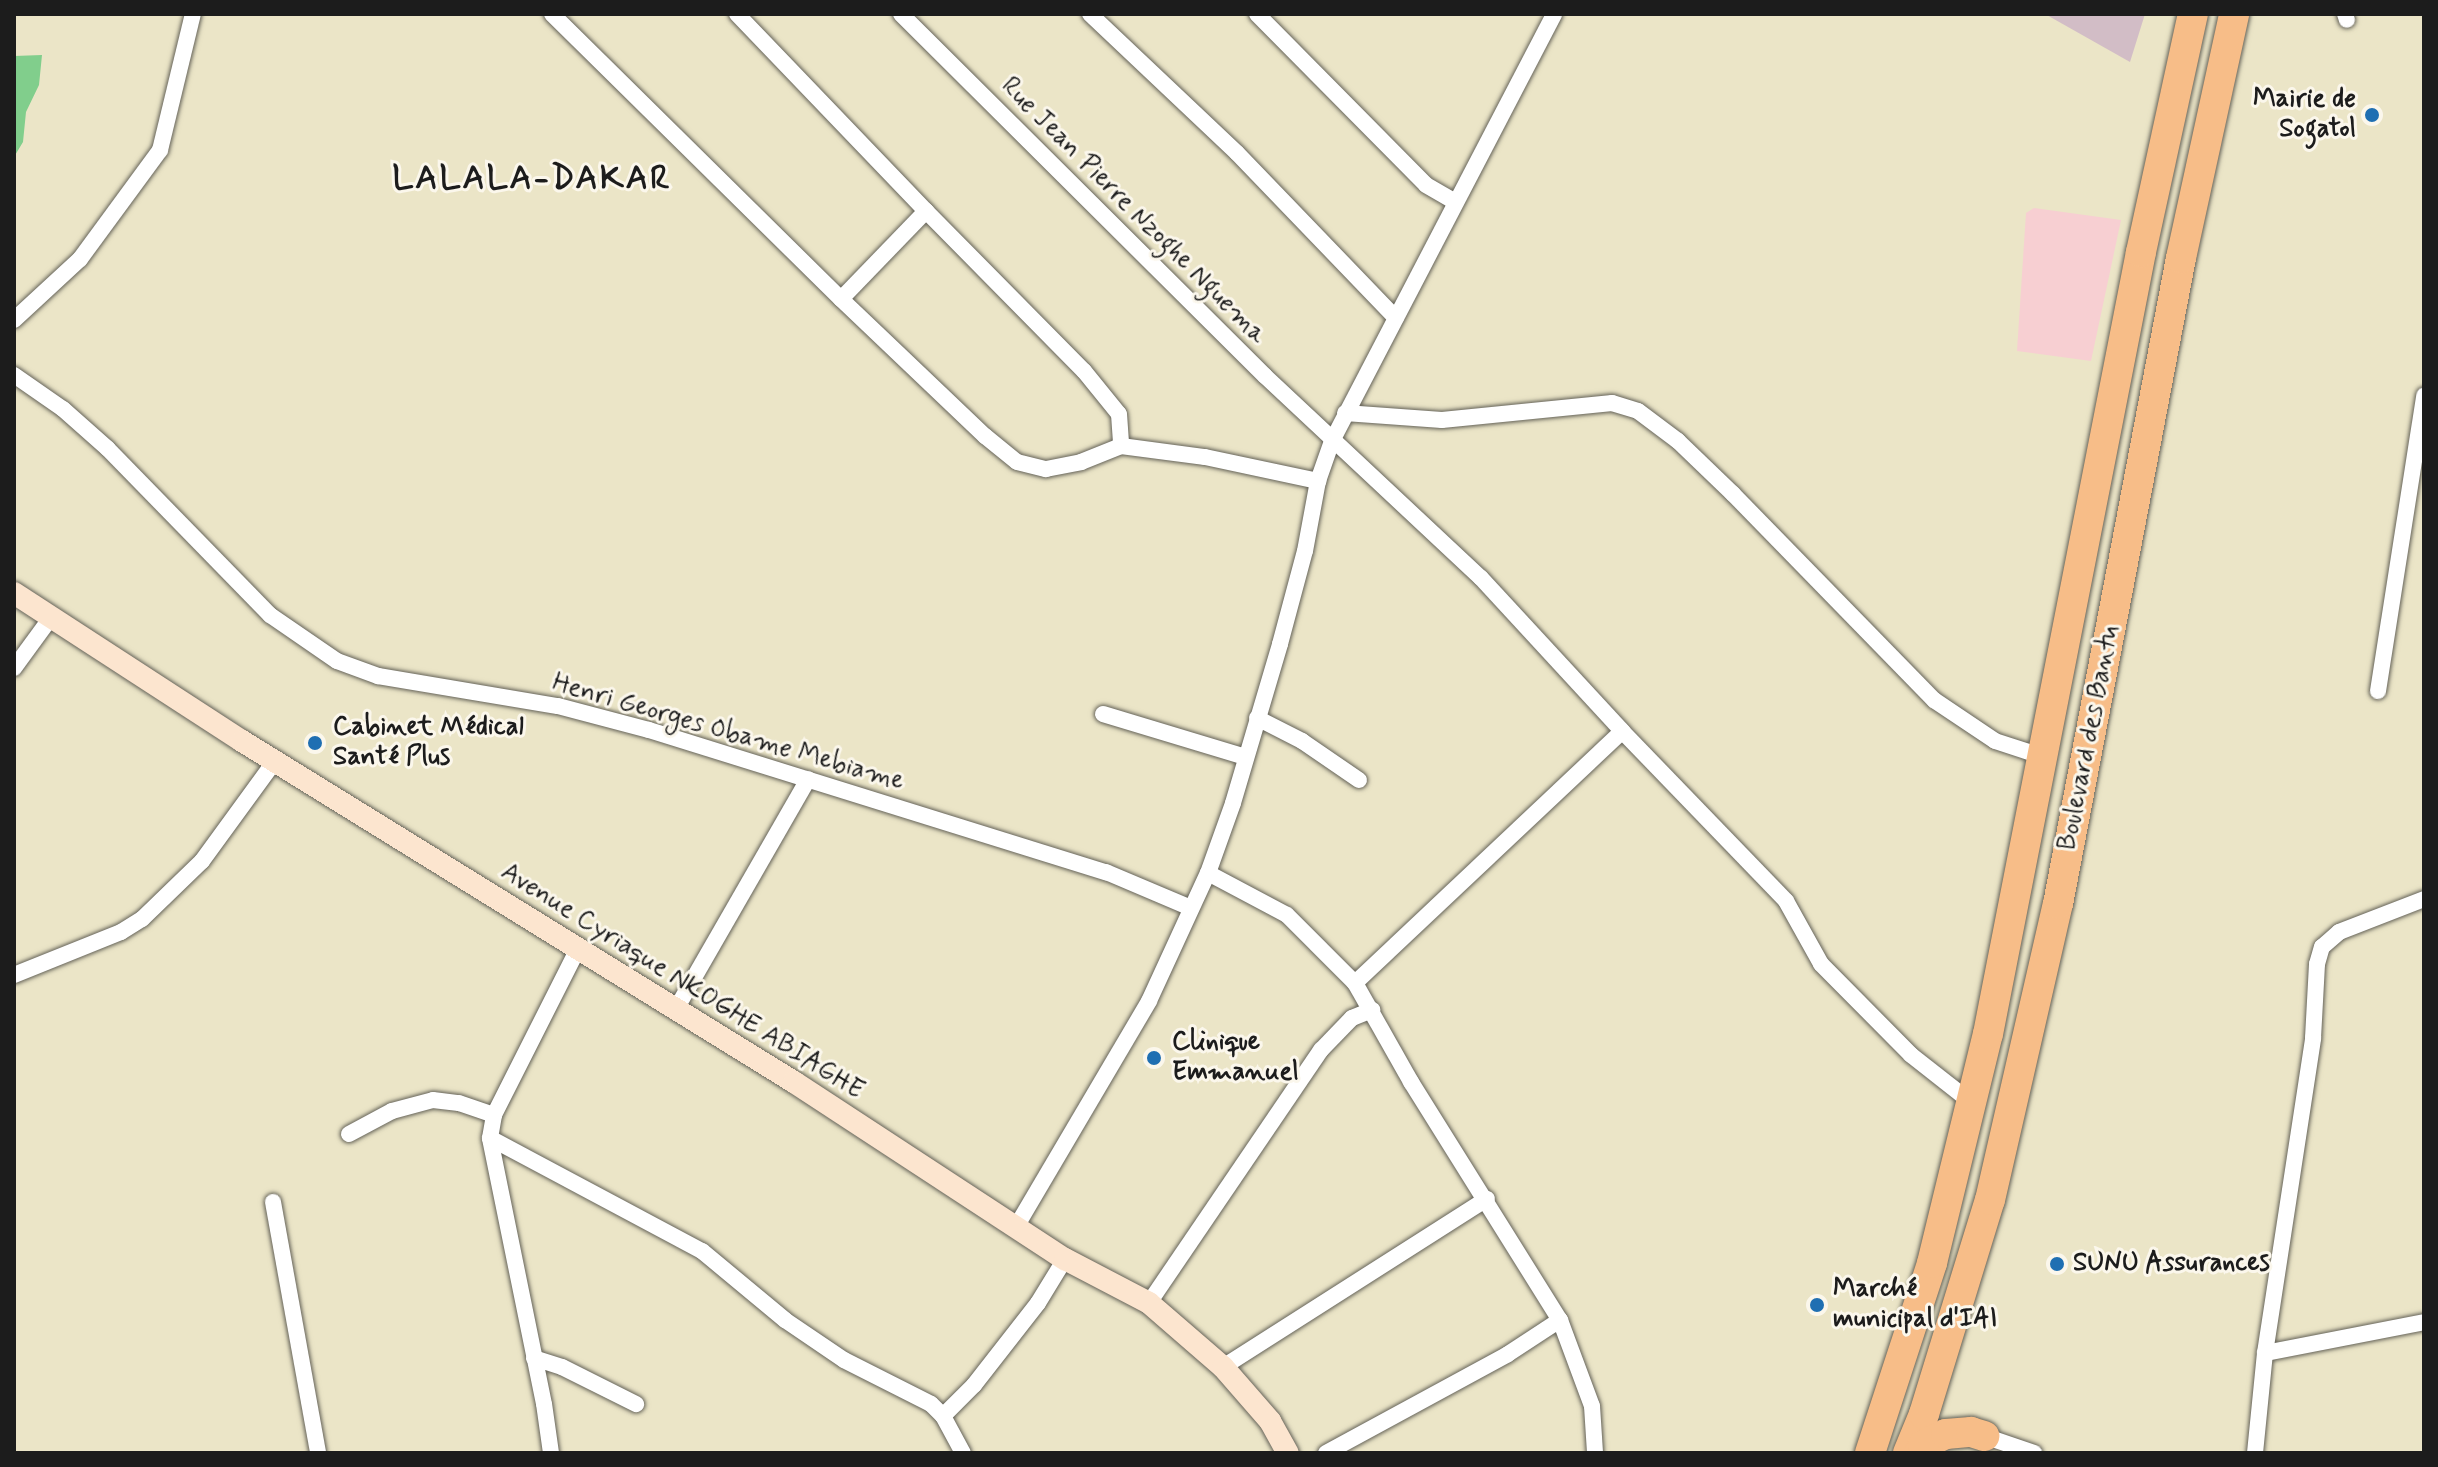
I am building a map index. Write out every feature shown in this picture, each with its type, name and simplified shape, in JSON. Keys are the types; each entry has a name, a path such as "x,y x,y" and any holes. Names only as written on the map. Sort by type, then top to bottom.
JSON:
{"highway":[{"name":"Boulevard des Bantu","path":"1870,1453 1932,1263 1971,1102 2016,898 2041,756 2141,252 2193,14"},
{"name":"Boulevard des Bantu","path":"1916,1451 1924,1414 1990,1200 2058,904 2181,258 2234,14"},
{"path":"1850,1453 1932,1263"},
{"path":"1916,1451 1958,1431 1984,1436"}],"street":[{"path":"14,320 80,259 160,150 193,14"},
{"path":"552,14 841,299 985,436 1017,462 1046,469 1081,462 1121,446 1205,457 1318,481"},
{"path":"737,14 1084,371 1119,414 1121,446"},
{"name":"Rue Jean Pierre Nzoghe Nguema","path":"901,14 1332,441 1481,578 1622,731 1786,901 1821,964 1911,1055 1971,1102"},
{"path":"1090,14 1247,163 1396,318"},
{"path":"1257,14 1426,185 1456,202"},
{"path":"1016,1227 1149,1001 1208,873 1305,551 1318,481 1332,441 1554,14"},
{"path":"841,299 926,211"},
{"name":"Henri Georges Obame Mebiame","path":"14,375 63,409 101,442 270,615 337,661 378,676 558,706 808,779 1106,872 1191,908"},
{"path":"2378,691 2424,396"},
{"path":"1345,413 1413,420 1612,403 1638,411 1678,441 1733,494 1934,700 1995,741 2041,756"},
{"name":"Avenue Cyriaque NKOGHE ABIAGHE","path":"14,593 275,761 676,1009 1065,1259 1149,1303 1223,1367 1270,1421 1288,1453"},
{"path":"14,668 52,616"},
{"path":"1103,714 1245,757"},
{"path":"1257,718 1302,741 1359,780"},
{"path":"1355,983 1622,731"},
{"path":"14,975 121,932 142,919 202,861 275,761"},
{"path":"676,1009 808,779"},
{"path":"1208,873 1287,915 1355,983 1411,1082 1560,1320 1592,1406 1595,1453"},
{"path":"2255,1453 2265,1353 2313,1038 2317,964 2322,947 2339,932 2424,899"},
{"path":"551,1453 490,1138 494,1115 578,949"},
{"path":"1149,1303 1321,1050 1352,1018 1372,1010"},
{"path":"349,1134 392,1111 433,1100 459,1103 494,1115"},
{"path":"490,1138 702,1251 785,1320 844,1360 931,1404 943,1416 963,1453"},
{"path":"1223,1367 1487,1199"},
{"path":"273,1202 318,1453"},
{"path":"943,1416 974,1385 1065,1259"},
{"path":"1326,1453 1508,1354 1560,1320"},
{"path":"2265,1353 2424,1322"},
{"path":"534,1358 562,1367 636,1404"},
{"path":"1984,1436 2034,1453"}],"shaded area":[{"path":"2045,14 2145,14 2130,62"},
{"path":"2034,208 2121,220 2091,361 2017,351 2026,213"}],"green space":[{"path":"42,55 39,85 26,112 23,142 14,157 14,56"}],"place":[{"name":"Mairie de Sogatol","path":"2372,115"},
{"name":"Cabinet Médical Santé Plus","path":"315,743"},
{"name":"Clinique Emmanuel","path":"1154,1058"},
{"name":"SUNU Assurances","path":"2057,1264"},
{"name":"Marché municipal d'IAI","path":"1817,1305"}],"district":[{"name":"LALALA-DAKAR","path":"532,179"}]}
